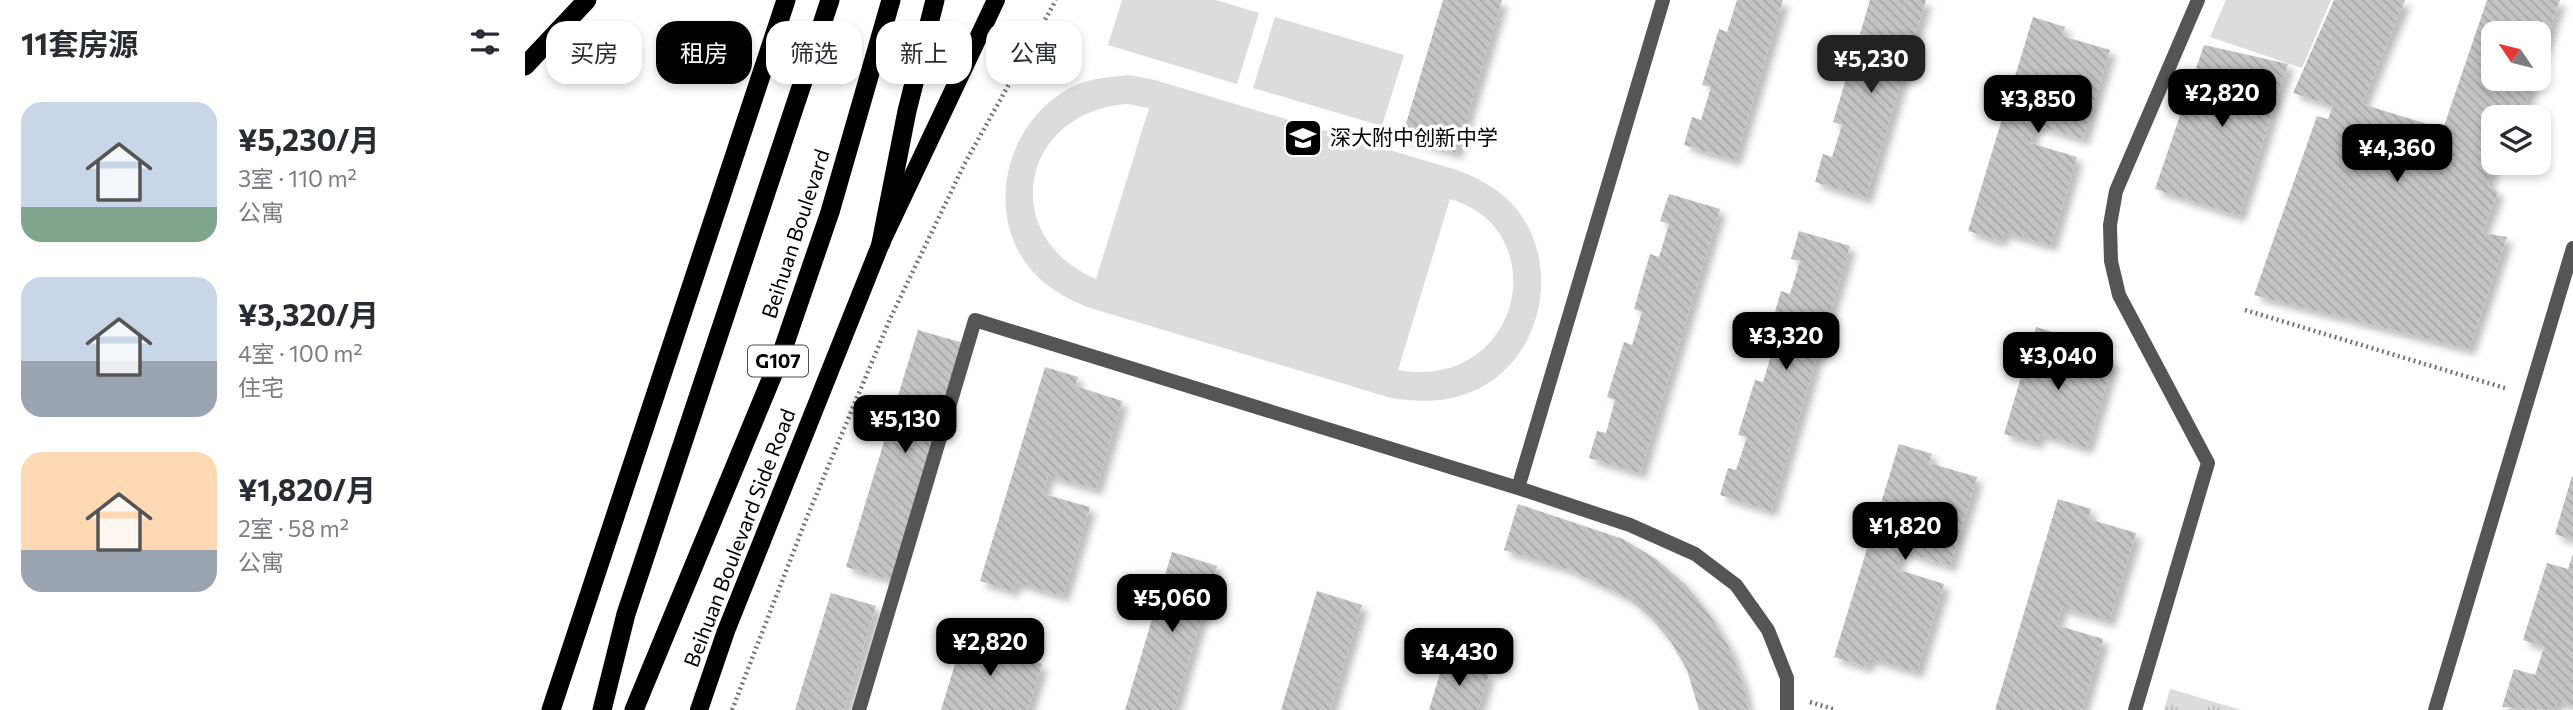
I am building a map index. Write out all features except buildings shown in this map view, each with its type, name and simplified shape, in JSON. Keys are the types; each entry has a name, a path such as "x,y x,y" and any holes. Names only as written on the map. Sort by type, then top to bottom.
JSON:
{"highway":[{"path":"525,66 587,0"},
{"path":"551,710 786,0"},
{"path":"602,710 626,614 829,0"},
{"name":"Beihuan Boulevard","path":"634,710 781,355 830,212 891,0"},
{"path":"881,243 907,111 935,0"}],"main road":[{"name":"Beihuan Boulevard Side Road","path":"699,710 726,631 881,243 996,0"}],"street":[{"path":"1518,488 1663,0"},
{"path":"2135,710 2208,463 2119,295 2111,261 2110,225 2116,191 2198,0"},
{"path":"2435,710 2573,248"},
{"path":"859,710 975,320 1518,488 1630,525 1695,554 1736,585 1768,630 1787,678 1787,710"}],"path":[{"path":"732,710 807,517 890,319 965,163 1056,0"},
{"path":"2245,310 2529,396"}],"green space":[{"path":"1122,0 1216,0 1259,13 1237,84 1108,45"},
{"path":"2226,0 2331,0 2302,68 2210,37"},
{"path":"1275,17 1404,55 1382,126 1253,88"},
{"path":"1129,75 1155,80 1460,171 1496,190 1525,221 1536,247 1541,276 1539,304 1531,332 1517,357 1496,377 1461,396 1431,401 1391,398 1087,307 1052,288 1041,280 1022,257 1010,231 1006,204 1007,176 1015,149 1029,124 1048,103 1072,87 1100,78","holes":["1127,104 1149,108 1096,279 1065,260 1044,235 1034,207 1034,179 1044,152 1063,129 1091,112","1450,199 1484,216 1504,242 1513,273 1510,304 1497,334 1473,357 1440,370 1398,370"]},
{"path":"2171,689 2241,710 2164,710"}],"place":[{"name":"深大附中创新中学","path":"1303,138"}]}
